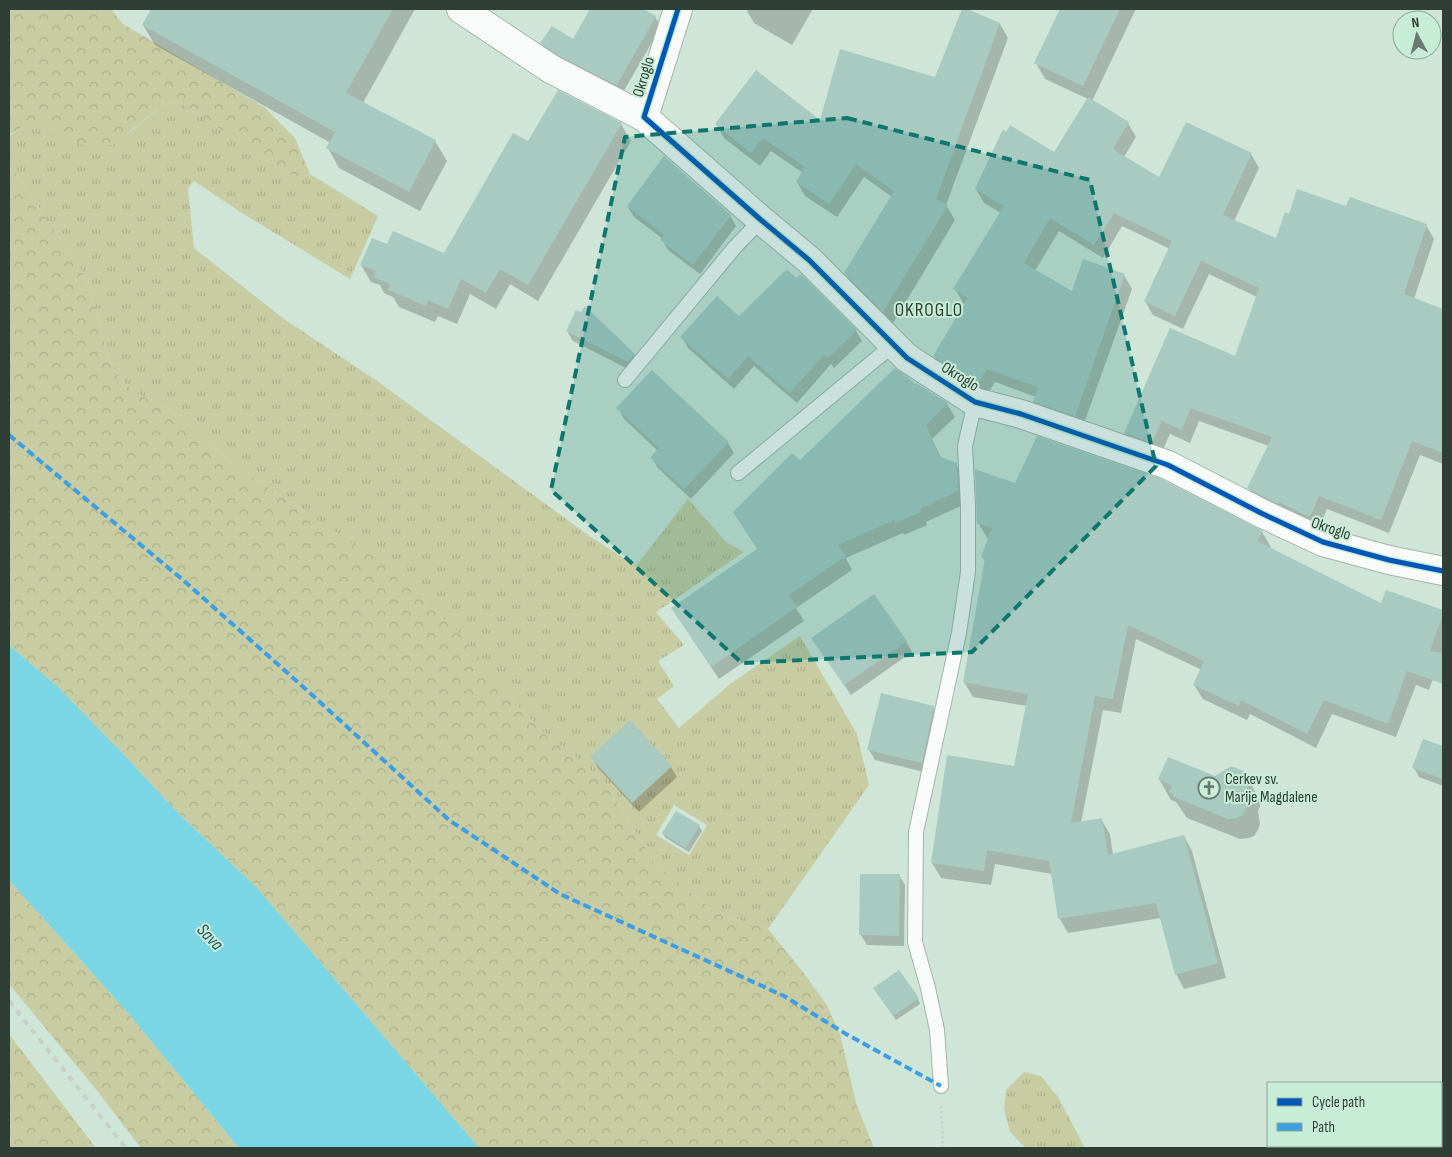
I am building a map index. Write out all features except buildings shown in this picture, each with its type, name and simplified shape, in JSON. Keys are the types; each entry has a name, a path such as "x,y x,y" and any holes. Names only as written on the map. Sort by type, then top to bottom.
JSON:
{"street":[{"path":"461,9 551,69 644,117"},
{"name":"Okroglo","path":"678,9 644,117 808,260 907,358 975,402 1021,414 1168,465 1323,542 1389,560 1443,571"}],"lane":[{"path":"625,380 735,247 761,220"},
{"path":"738,473 893,345"},
{"path":"941,1086 936,1030 928,988 914,942 916,832 959,633 968,572 968,507 965,446 975,402"}],"path":[{"path":"941,1086 943,1148"}],"highlighted area":[{"path":"847,118 1090,180 1156,466 972,652 742,663 551,490 625,137"}],"green space":[{"path":"9,9 111,9 123,24 264,107 295,138 310,174 295,177 178,101 163,105 113,145 100,147 85,146 69,140 42,123 24,126 9,135"},
{"path":"178,101 295,177 310,174 378,216 350,279 242,213 194,181 188,189 194,248 284,319 380,383 588,535 636,566 688,499 726,542 744,552 656,612 684,645 658,661 674,686 657,699 679,728 730,684 800,636 857,734 869,785 768,929 715,912 654,862 605,783 568,750 548,737 504,692 308,514 236,466 171,410 132,391 117,374 107,354 96,307 80,267 9,164 9,136 24,126 42,123 69,140 128,134 163,105","holes":["674,805 707,825 689,855 656,835"]},
{"path":"9,164 80,267 96,307 107,354 117,374 132,391 171,410 236,466 382,562 462,635 504,692 548,737 568,750 605,783 654,862 715,912 768,929 826,1004 840,1034 856,1103 874,1148 479,1148 257,888 178,813 58,687 9,645"},
{"path":"9,880 129,1014 239,1148 141,1148 95,1088 9,984"},
{"path":"9,1034 96,1148 9,1148"},
{"path":"1024,1072 1041,1076 1058,1097 1085,1148 1026,1148 1010,1132 1004,1109 1006,1090"}],"water":[{"name":"Sava","path":"9,645 58,687 178,813 257,888 479,1148 239,1148 129,1014 9,880"}],"railway":[{"path":"9,1001 126,1148"}],"marked path":[{"path":"9,435 183,580 449,820 560,894 784,996 846,1034 941,1086"}],"cycle path":[{"path":"678,9 644,117 809,260 907,358 975,402 1021,414 1168,465 1261,513 1323,542 1389,560 1443,571"}],"place":[{"name":"Cerkev sv. Marije Magdalene","path":"1209,788"}],"district":[{"name":"OKROGLO","path":"929,310"}]}
